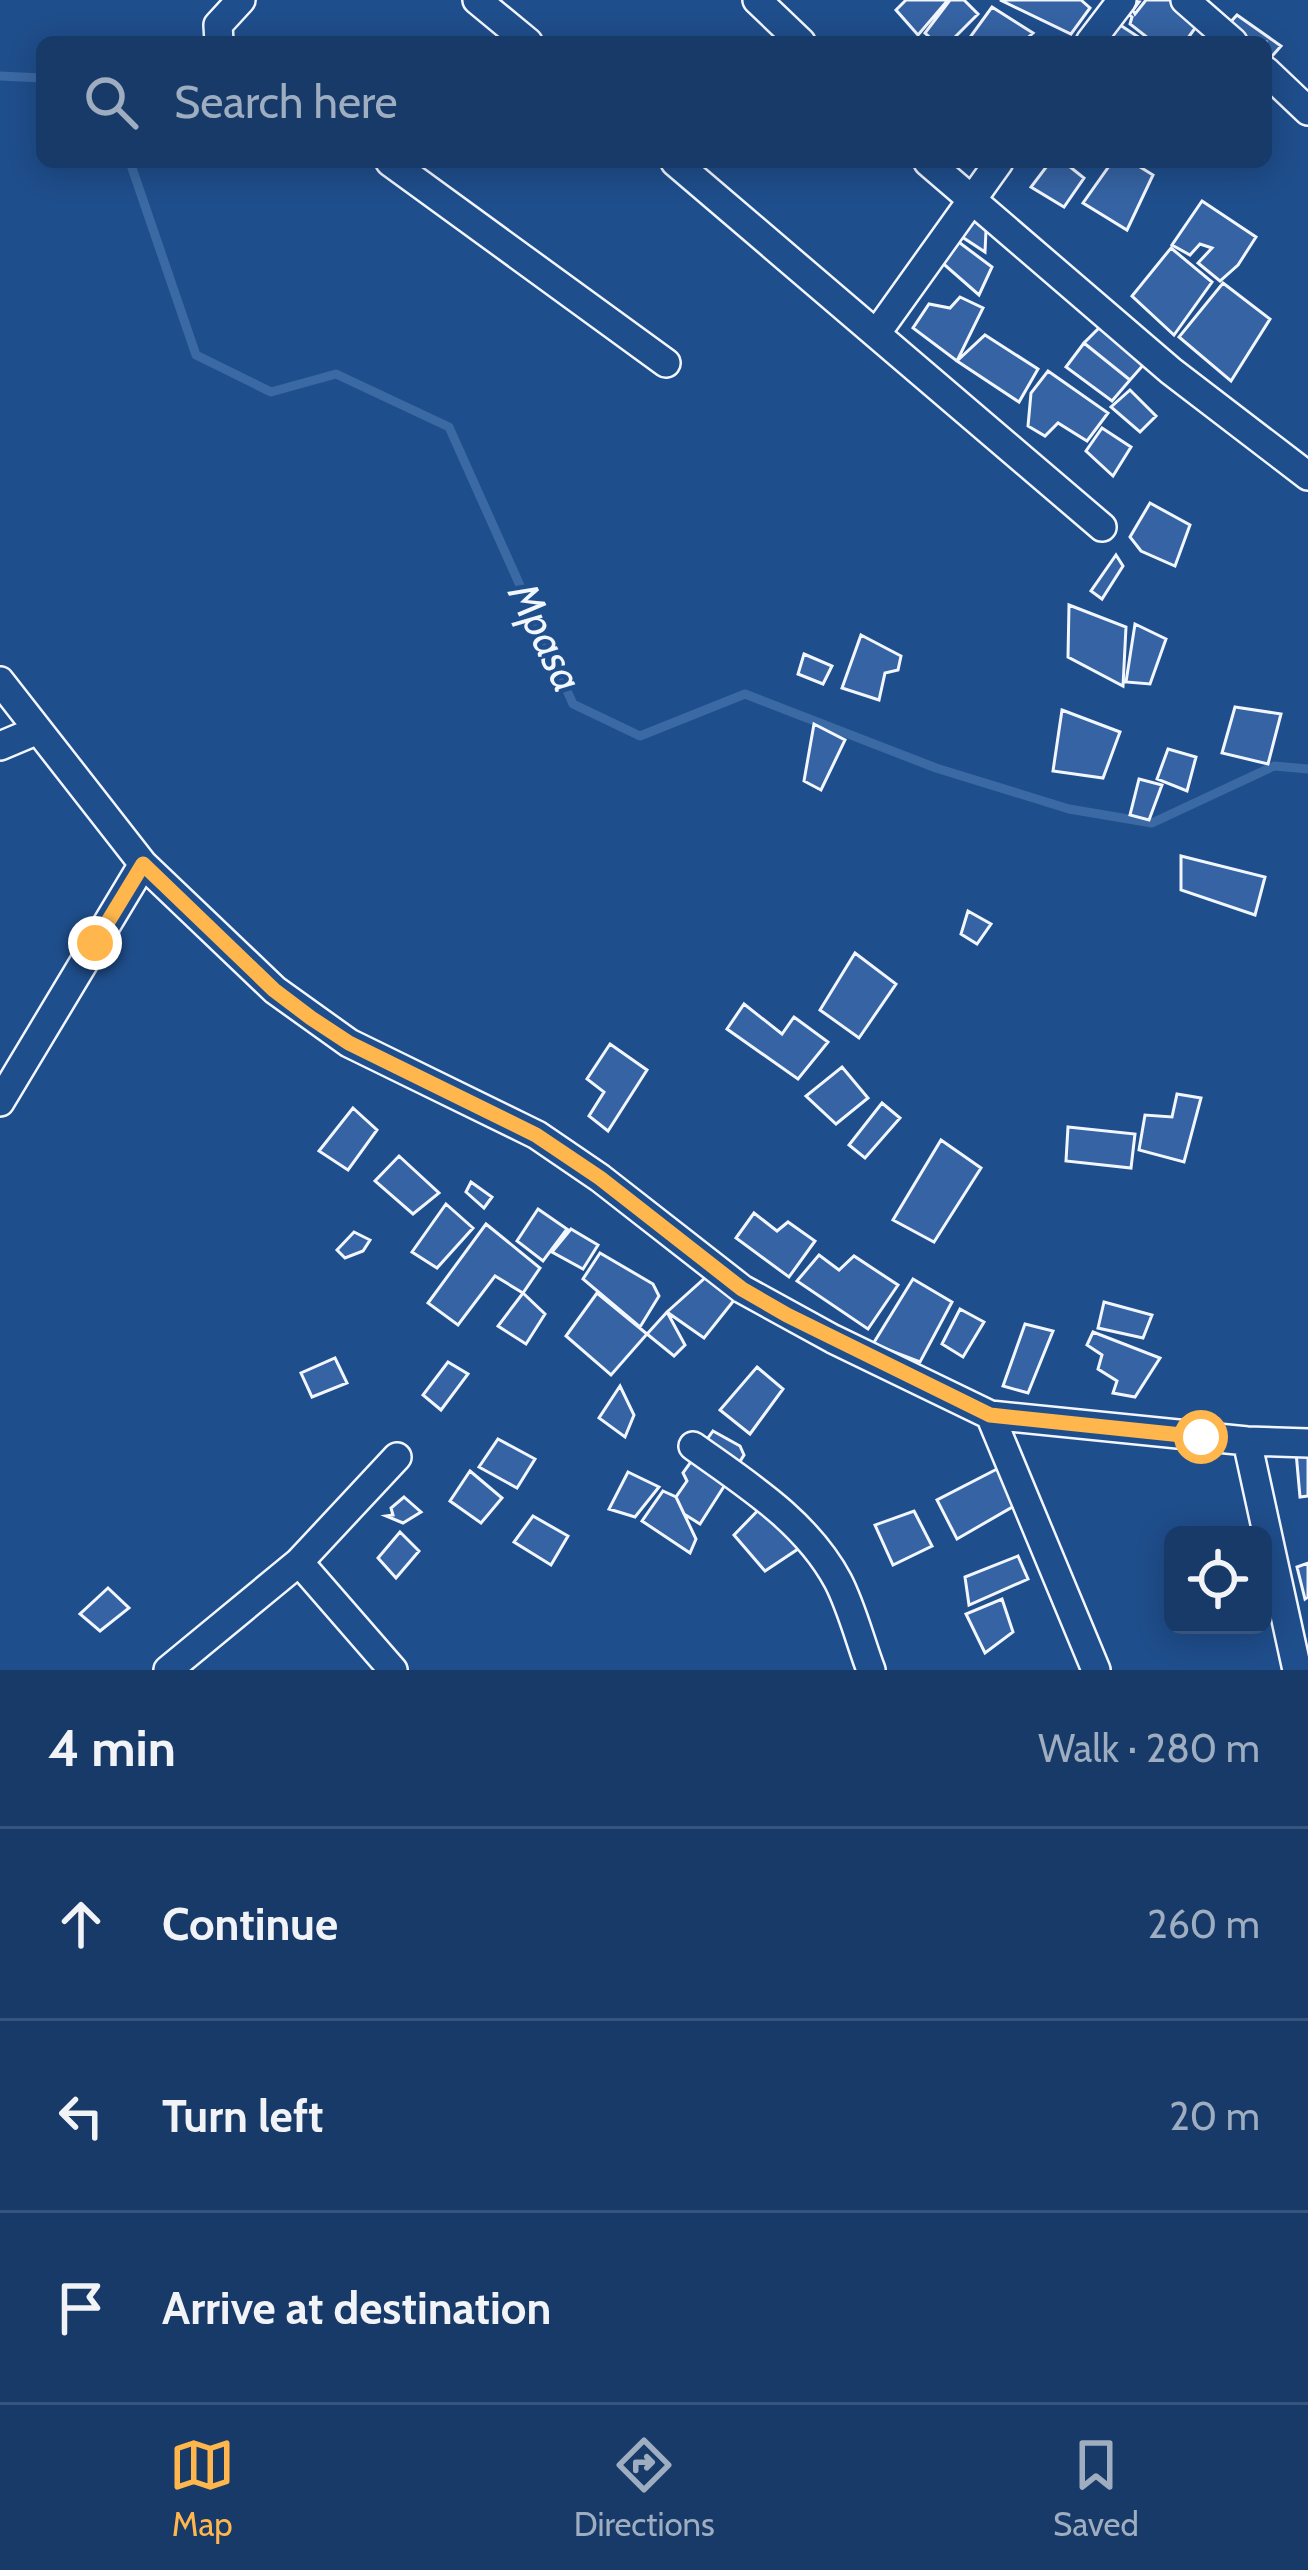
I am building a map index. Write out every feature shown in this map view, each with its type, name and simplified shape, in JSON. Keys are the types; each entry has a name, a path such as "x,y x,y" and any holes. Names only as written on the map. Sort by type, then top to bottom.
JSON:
{"street":[{"path":"219,36 218,25 241,0"},
{"path":"477,0 521,36"},
{"path":"757,0 795,36"},
{"path":"1095,36 1122,0"},
{"path":"1185,0 1226,36"},
{"path":"1272,77 1308,110"},
{"path":"398,168 666,363"},
{"path":"682,168 1102,527"},
{"path":"934,168 1171,371 1308,476"},
{"path":"876,334 994,168"},
{"path":"0,681 143,864 274,990 349,1043 553,1145 742,1289 990,1415 1247,1442 1308,1443"},
{"path":"0,746 38,730"},
{"path":"0,1102 143,864"},
{"path":"990,1415 1096,1670"},
{"path":"1247,1442 1298,1670"},
{"path":"693,1446 768,1500 816,1552 837,1580 871,1670"},
{"path":"187,1665 298,1562 398,1457"},
{"path":"298,1562 393,1670"}],"building":[{"path":"906,0 948,0 918,35 896,10"},
{"path":"950,0 964,0 978,14 956,36 925,33"},
{"path":"1000,0 1081,0 1090,8 1071,34"},
{"path":"1124,0 1139,2 1135,14 1146,0 1198,0 1210,8 1189,36 1145,36 1121,9"},
{"path":"992,7 1033,33 1030,36 971,36"},
{"path":"1237,15 1267,36 1218,36"},
{"path":"1114,21 1137,36 1103,36"},
{"path":"1045,168 1072,168 1084,178 1064,207 1031,187"},
{"path":"1108,168 1142,168 1153,175 1127,230 1083,203"},
{"path":"1202,201 1256,237 1238,265 1220,281 1198,263 1212,248 1200,244 1190,255 1172,245"},
{"path":"970,218 986,230 985,252 950,229"},
{"path":"952,237 992,267 979,295 939,260"},
{"path":"1171,248 1212,282 1174,335 1132,296"},
{"path":"1223,283 1270,319 1231,381 1179,337"},
{"path":"960,297 983,308 957,361 913,328 929,304 950,308"},
{"path":"1099,328 1145,363 1130,380 1084,343"},
{"path":"985,335 1038,369 1019,402 957,361"},
{"path":"1084,343 1130,380 1112,401 1066,367"},
{"path":"1048,371 1108,413 1087,441 1058,423 1045,436 1028,426 1031,393"},
{"path":"1130,390 1156,416 1140,432 1111,407"},
{"path":"1102,428 1131,447 1113,476 1086,451"},
{"path":"1150,503 1190,525 1175,566 1141,551 1130,537"},
{"path":"1116,555 1123,566 1102,599 1091,591"},
{"path":"1069,605 1126,627 1123,686 1068,657"},
{"path":"1135,624 1166,639 1150,684 1126,682"},
{"path":"861,635 901,656 898,670 885,673 879,700 842,688"},
{"path":"804,654 832,666 823,684 798,674"},
{"path":"1235,707 1281,714 1268,764 1222,753"},
{"path":"1062,710 1120,732 1103,778 1053,771"},
{"path":"814,724 845,740 821,790 804,781"},
{"path":"1168,749 1196,757 1187,791 1157,779"},
{"path":"1139,779 1162,785 1149,820 1130,815"},
{"path":"1181,856 1265,877 1255,915 1181,890"},
{"path":"968,911 991,924 977,944 961,934"},
{"path":"855,953 896,984 859,1038 820,1010"},
{"path":"744,1004 782,1034 794,1017 828,1042 798,1079 727,1029"},
{"path":"610,1044 647,1070 608,1131 589,1116 604,1092 587,1079"},
{"path":"842,1067 868,1098 836,1124 806,1096"},
{"path":"1177,1094 1201,1098 1184,1162 1139,1150 1145,1115 1172,1117"},
{"path":"882,1103 900,1118 865,1158 849,1145"},
{"path":"353,1108 377,1130 348,1170 319,1151"},
{"path":"1068,1127 1135,1134 1131,1168 1066,1161"},
{"path":"941,1140 981,1168 934,1242 893,1220"},
{"path":"399,1156 439,1193 413,1214 375,1181"},
{"path":"471,1182 492,1197 484,1208 466,1192"},
{"path":"446,1204 473,1228 437,1268 412,1252"},
{"path":"538,1209 567,1229 543,1261 517,1241"},
{"path":"754,1213 777,1231 788,1222 815,1241 789,1277 736,1238"},
{"path":"486,1224 540,1268 523,1293 495,1276 458,1325 428,1303"},
{"path":"571,1229 598,1245 583,1269 552,1252"},
{"path":"354,1232 370,1240 363,1251 345,1258 337,1250"},
{"path":"600,1253 653,1284 659,1296 640,1327 583,1279"},
{"path":"819,1255 839,1270 854,1256 898,1285 868,1329 797,1281"},
{"path":"705,1278 735,1299 704,1338 667,1312"},
{"path":"913,1279 952,1302 920,1362 873,1344"},
{"path":"523,1293 545,1314 526,1344 498,1326"},
{"path":"597,1293 647,1334 611,1375 566,1336"},
{"path":"1104,1302 1152,1315 1143,1338 1098,1328"},
{"path":"960,1309 984,1322 963,1357 942,1344"},
{"path":"667,1312 685,1345 674,1356 647,1334"},
{"path":"1025,1324 1053,1331 1028,1393 1003,1386"},
{"path":"1093,1332 1160,1358 1135,1397 1113,1393 1117,1381 1098,1369 1102,1355 1087,1345"},
{"path":"335,1358 347,1383 312,1397 301,1373"},
{"path":"448,1362 468,1374 441,1410 423,1395"},
{"path":"757,1367 783,1389 750,1434 720,1410"},
{"path":"620,1386 634,1415 625,1437 599,1418"},
{"path":"713,1431 740,1446 744,1455 700,1524 684,1514 676,1497 687,1481 683,1473"},
{"path":"498,1439 535,1459 517,1488 479,1467"},
{"path":"1295,1441 1308,1444 1308,1496 1300,1497"},
{"path":"999,1468 1014,1506 957,1539 937,1500"},
{"path":"470,1471 502,1498 481,1523 450,1501"},
{"path":"628,1472 659,1487 635,1517 609,1509"},
{"path":"663,1491 676,1497 696,1539 690,1553 642,1521"},
{"path":"404,1497 421,1512 403,1523 386,1516 393,1515 391,1508"},
{"path":"768,1500 801,1547 765,1571 734,1535"},
{"path":"914,1511 932,1546 893,1565 875,1525"},
{"path":"533,1516 568,1536 551,1565 514,1542"},
{"path":"400,1532 419,1551 396,1578 378,1558"},
{"path":"1018,1556 1028,1579 969,1605 965,1577"},
{"path":"1308,1563 1308,1597 1305,1599 1297,1567"},
{"path":"108,1588 129,1608 100,1631 80,1614"},
{"path":"1002,1599 1013,1632 985,1653 966,1614"}],"waterway":[{"name":"Mpasa","path":"0,76 36,78"},
{"name":"Mpasa","path":"132,168 196,355 271,392 336,374 449,427 573,704 640,736 745,694 936,768 1069,809 1152,823 1274,766 1308,769"}],"route":[{"path":"95,943 143,864 274,990 311,1018 349,1043 570,1156 742,1289 787,1315 990,1415 1201,1437"}]}
